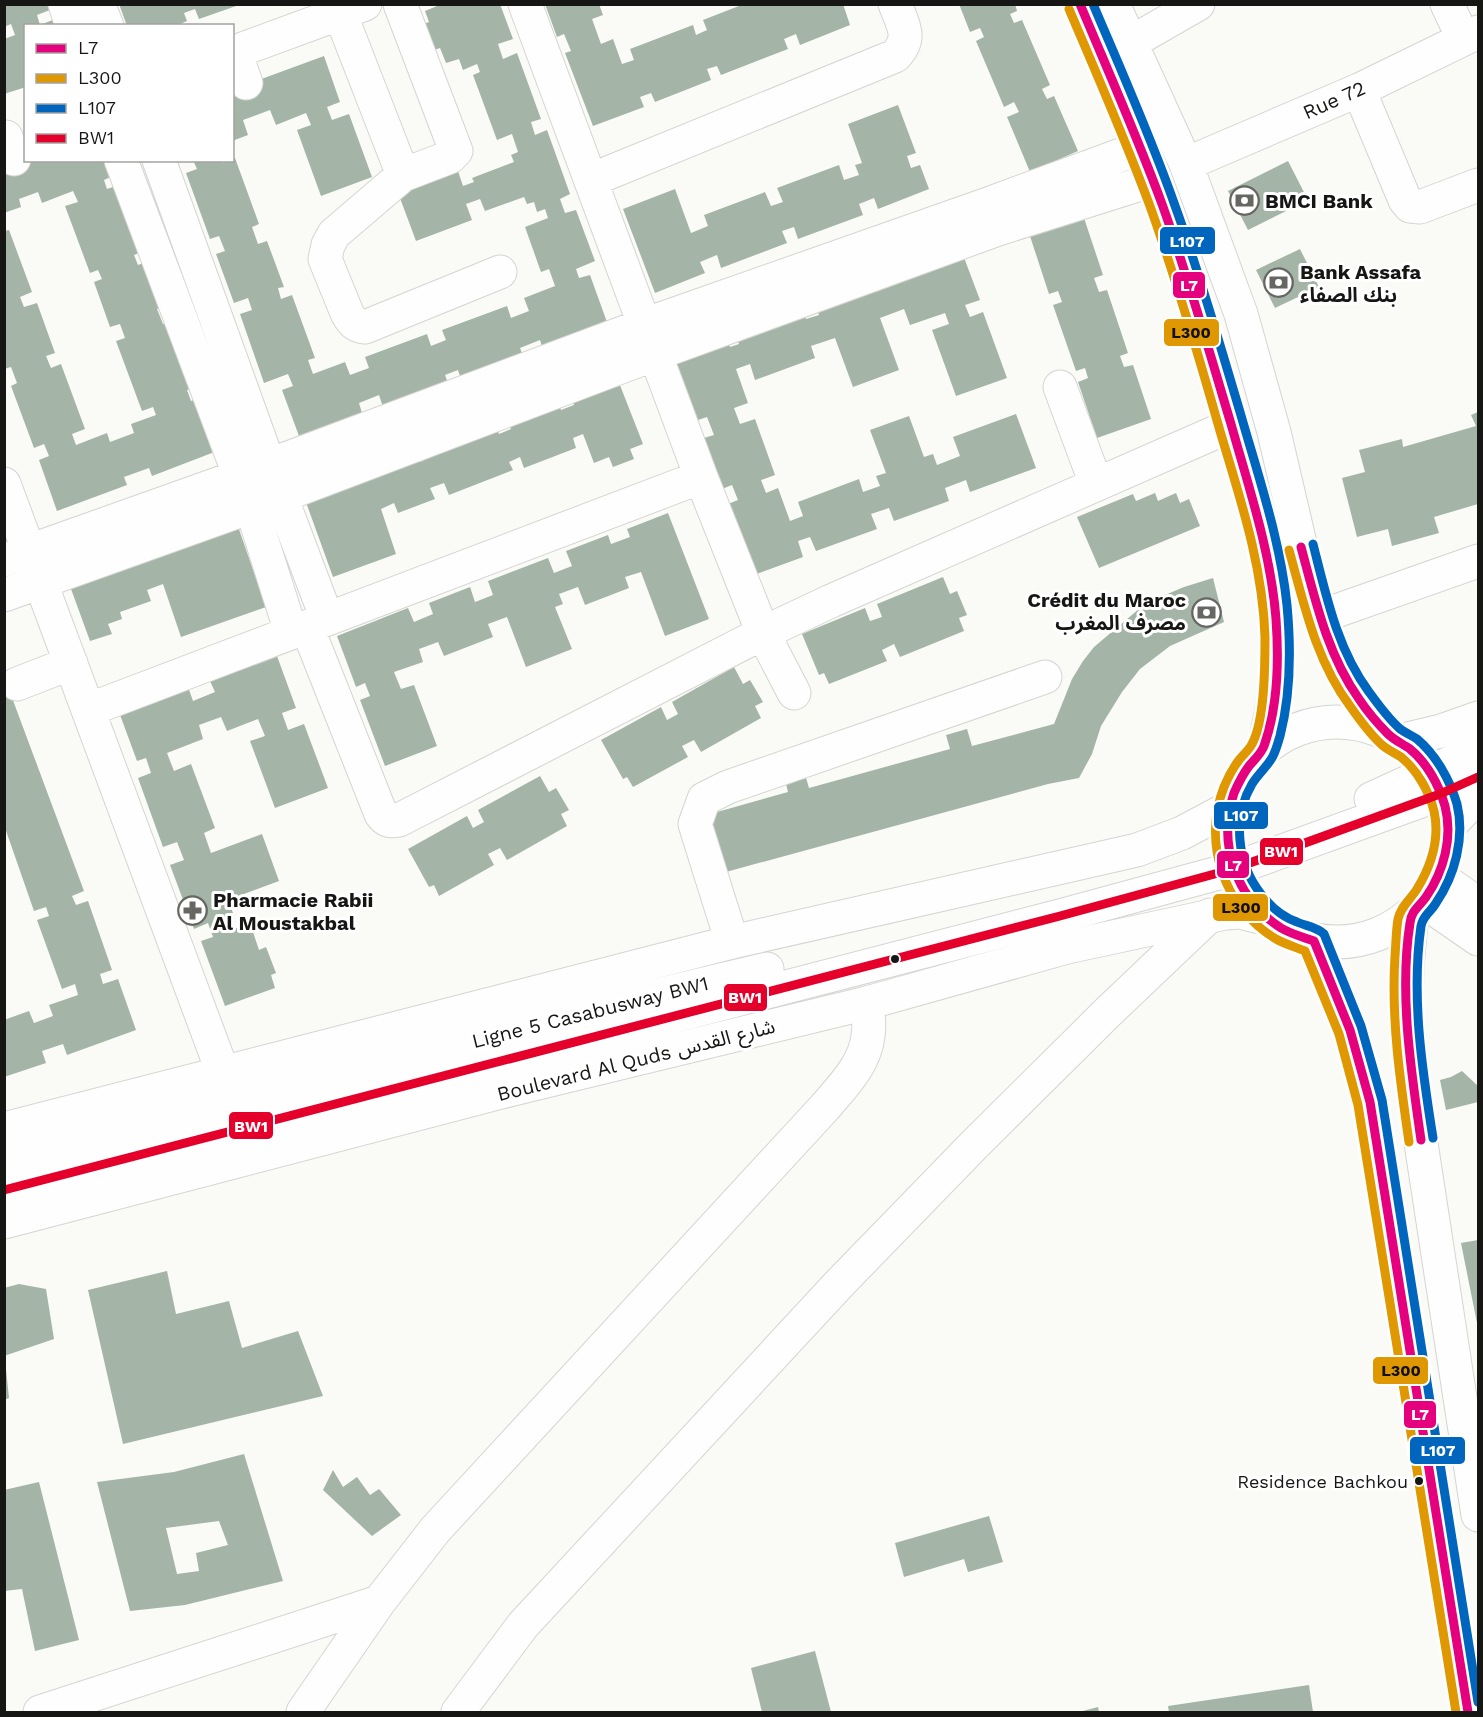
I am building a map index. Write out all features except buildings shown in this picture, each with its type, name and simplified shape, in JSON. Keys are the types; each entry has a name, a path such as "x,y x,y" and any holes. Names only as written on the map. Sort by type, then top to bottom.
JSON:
{"street":[{"path":"65,4 71,24"},
{"path":"98,4 106,24"},
{"path":"400,4 456,151 450,157 403,175 334,234 328,245 325,259 351,321 358,326 365,327 500,272"},
{"path":"525,4 701,477 763,633 794,693"},
{"path":"591,180 895,56 905,43 906,34 895,4"},
{"path":"1080,4 1153,180 1174,239 1232,425 1264,544 1275,608 1278,654 1274,700 1264,750"},
{"path":"1113,4 1186,164 1241,314 1275,432 1319,617 1329,644 1358,697 1394,738 1415,754 1435,783 1445,807 1448,828 1447,844 1424,897 1407,966 1408,1048 1476,1477 1479,1515"},
{"path":"1130,43 1198,4"},
{"path":"1446,4 1471,35"},
{"path":"246,83 234,52 353,9 403,175"},
{"name":"Rue 72","path":"1186,164 1359,90 1471,35"},
{"path":"1359,90 1405,200 1410,206 1420,207 1479,185"},
{"path":"4,595 266,501 650,339 988,204 1140,148"},
{"path":"122,162 254,470 308,626 385,820 399,820 763,633 831,601 1232,425"},
{"path":"160,162 254,470"},
{"path":"17,556 254,470 650,339 1153,180"},
{"path":"1060,387 1096,484"},
{"path":"88,710 701,477"},
{"path":"4,484 17,556 41,583 223,1073"},
{"path":"1319,617 1479,561"},
{"path":"17,684 70,663"},
{"path":"732,942 695,824 704,800 728,787 1045,677"},
{"path":"1479,718 1441,731 1394,738 1368,726 1346,723 1324,723 1302,728 1281,737 1264,750 1242,776 1229,808 1227,828 1230,858 1241,888 1253,905 1282,929 1314,941 1349,942 1383,933 1424,897 1479,904"},
{"name":"Ligne 5 Casabusway BW1","path":"1435,783 1479,750"},
{"name":"Ligne 5 Casabusway BW1","path":"4,1190 1060,916 1230,858 1435,783 1479,777"},
{"path":"1448,828 1479,796"},
{"path":"4,1129 732,942 1137,850 1182,834 1229,808"},
{"name":"Ligne 5 Casabusway BW1","path":"4,1158 594,1010 1230,858"},
{"path":"1424,897 1479,939"},
{"name":"Boulevard Al Quds شارع القدس","path":"4,1222 513,1089 867,1003 1068,947 1210,915 1240,912 1268,919"},
{"path":"458,1713 523,1625 839,1284 982,1137 1210,915"},
{"path":"1314,941 1350,1030 1370,1102 1468,1713"},
{"path":"303,1713 379,1602 435,1530 853,1075 868,1038 867,1003"},
{"path":"40,1713 379,1602"}],"transit line":[{"name":"L7","path":"1080,4 1143,153 1172,231 1231,424 1264,545 1276,619 1275,699 1264,746 1245,772 1234,793 1229,812 1230,850 1234,869 1252,902 1281,928 1314,941 1350,1030 1370,1102 1468,1712"},
{"name":"L107","path":"1093,4 1145,128 1183,229 1274,532 1287,605 1288,687 1284,720 1276,749 1271,760 1252,784 1242,811 1240,826 1242,855 1253,882 1273,907 1287,917 1324,934 1361,1026 1382,1100 1478,1702"},
{"name":"L300","path":"1069,9 1132,158 1161,236 1204,375 1255,558 1265,637 1262,707 1252,744 1235,766 1224,787 1218,808 1217,852 1222,872 1243,910 1258,926 1276,939 1305,951 1339,1034 1358,1105 1456,1712"},
{"name":"L107","path":"1313,544 1334,621 1358,675 1390,719 1400,729 1417,739 1436,760 1457,804 1460,830 1457,856 1443,892 1422,922 1418,952 1419,1032 1433,1138"},
{"name":"L7","path":"1301,547 1323,626 1348,682 1380,726 1422,761 1436,782 1445,806 1448,830 1442,865 1432,887 1412,915 1407,949 1408,1032 1421,1140"},
{"name":"L300","path":"1289,550 1312,631 1338,689 1373,736 1412,768 1426,789 1434,811 1436,831 1433,852 1417,889 1401,910 1396,933 1395,1026 1409,1142"},
{"name":"BW1","path":"4,1190 1233,869 1440,794 1478,777"}],"place":[{"name":"BMCI Bank","path":"1244,201"},
{"name":"Bank Assafa بنك الصفاء","path":"1279,283"},
{"name":"Crédit du Maroc مصرف المغرب","path":"1207,612"},
{"name":"Pharmacie Rabii Al Moustakbal","path":"192,911"},
{"name":"Residence Bachkou","path":"1419,1481"}]}
